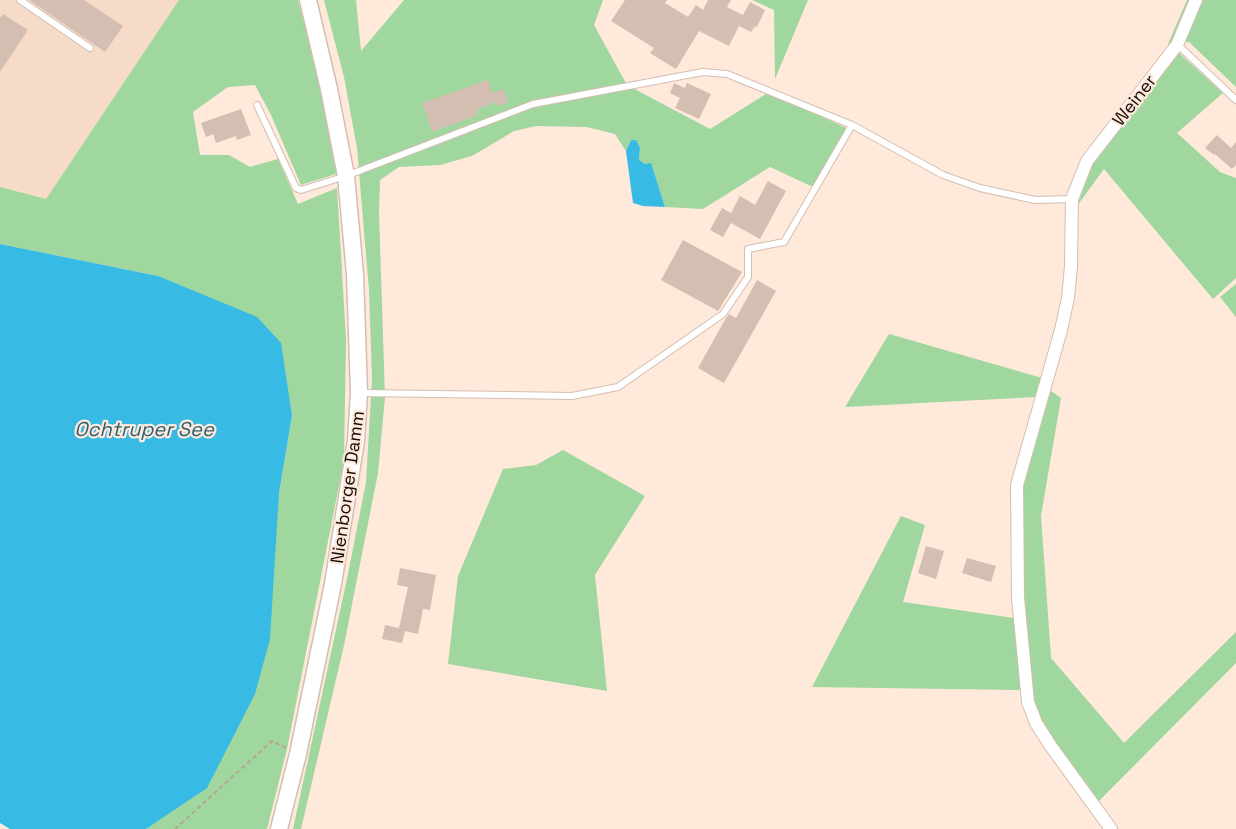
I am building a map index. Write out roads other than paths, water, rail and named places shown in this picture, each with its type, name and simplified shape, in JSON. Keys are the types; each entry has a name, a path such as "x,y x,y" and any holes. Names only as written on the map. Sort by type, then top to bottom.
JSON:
{"main road":[{"name":"Nienborger Damm","path":"279,829 298,754 333,584 356,441 359,393 356,274 346,176 308,0"}],"street":[{"name":"Weiner","path":"1072,199 1087,161 1177,45 1196,0"},
{"path":"1072,199 1068,298 1017,485 1018,598 1028,702 1036,723 1111,829"}],"lane":[{"path":"20,0 90,48"},
{"path":"1177,45 1236,100"},
{"path":"257,105 296,188 308,188 346,176 533,104 703,72 727,74 852,125 943,175 980,188 1035,200 1072,199"},
{"path":"359,393 572,396 618,387 723,314 748,277 748,249 784,242 852,125"}],"water":[{"path":"631,140 636,140 640,148 639,160 645,164 651,163 665,207 633,203 626,151"},
{"name":"Ochtruper See","path":"0,244 158,276 257,317 281,343 292,416 279,493 270,639 255,694 207,788 146,829 10,829 0,823"}]}
